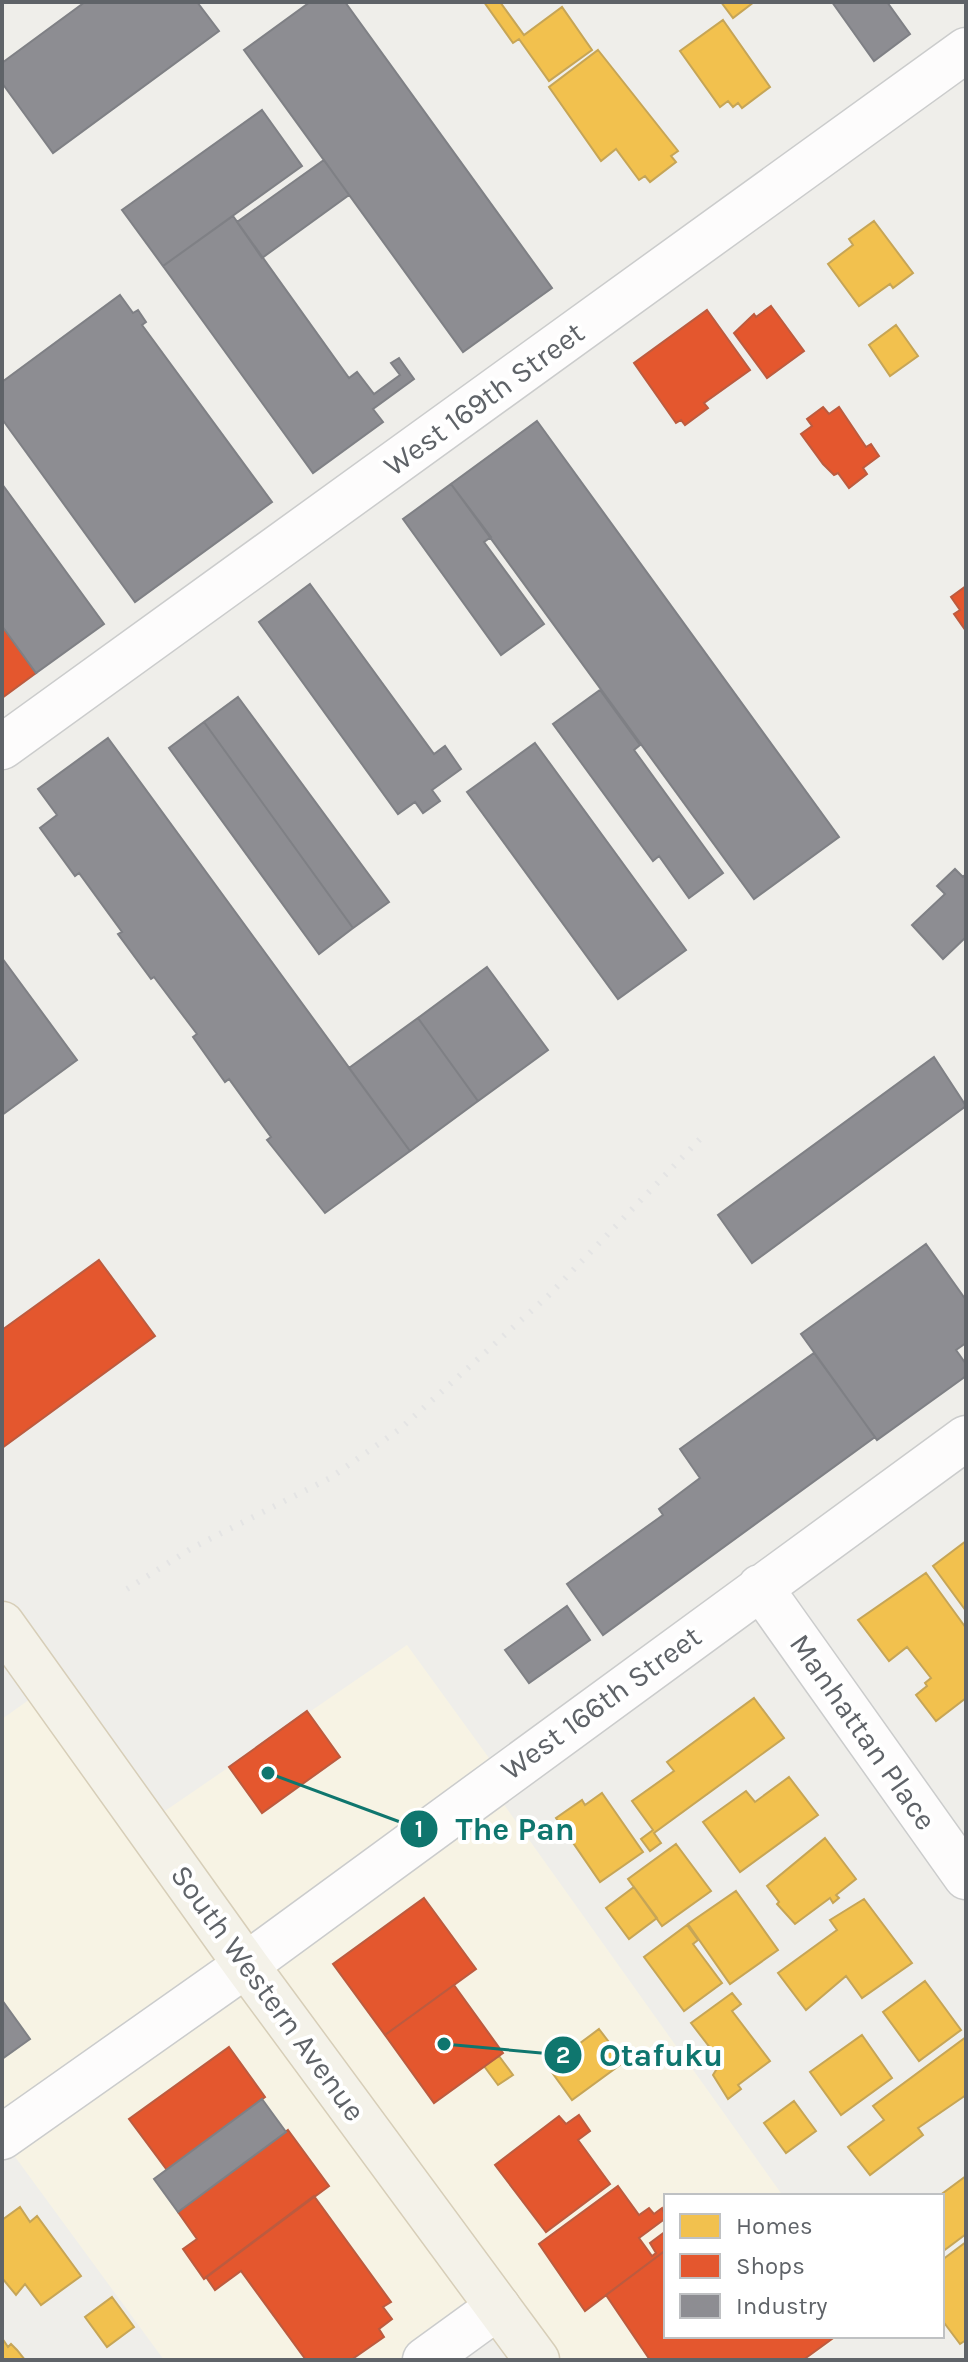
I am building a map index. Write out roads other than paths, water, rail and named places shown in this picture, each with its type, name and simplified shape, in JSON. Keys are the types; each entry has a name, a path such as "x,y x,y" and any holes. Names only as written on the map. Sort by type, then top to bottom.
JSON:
{"main road":[{"name":"South Western Avenue","path":"2,1624 246,1965 537,2360"}],"street":[{"name":"West 169th Street","path":"2,747 966,50"},
{"name":"West 166th Street","path":"2,2137 246,1965 966,1438"},
{"name":"Manhattan Place","path":"760,1587 966,1877"},
{"path":"425,2360 498,2307"}],"railway":[{"path":"127,1589 192,1548 330,1478 400,1429 548,1296 701,1138"}],"place":[{"name":"The Pan","path":"268,1773"},
{"name":"Otafuku","path":"444,2044"}]}
